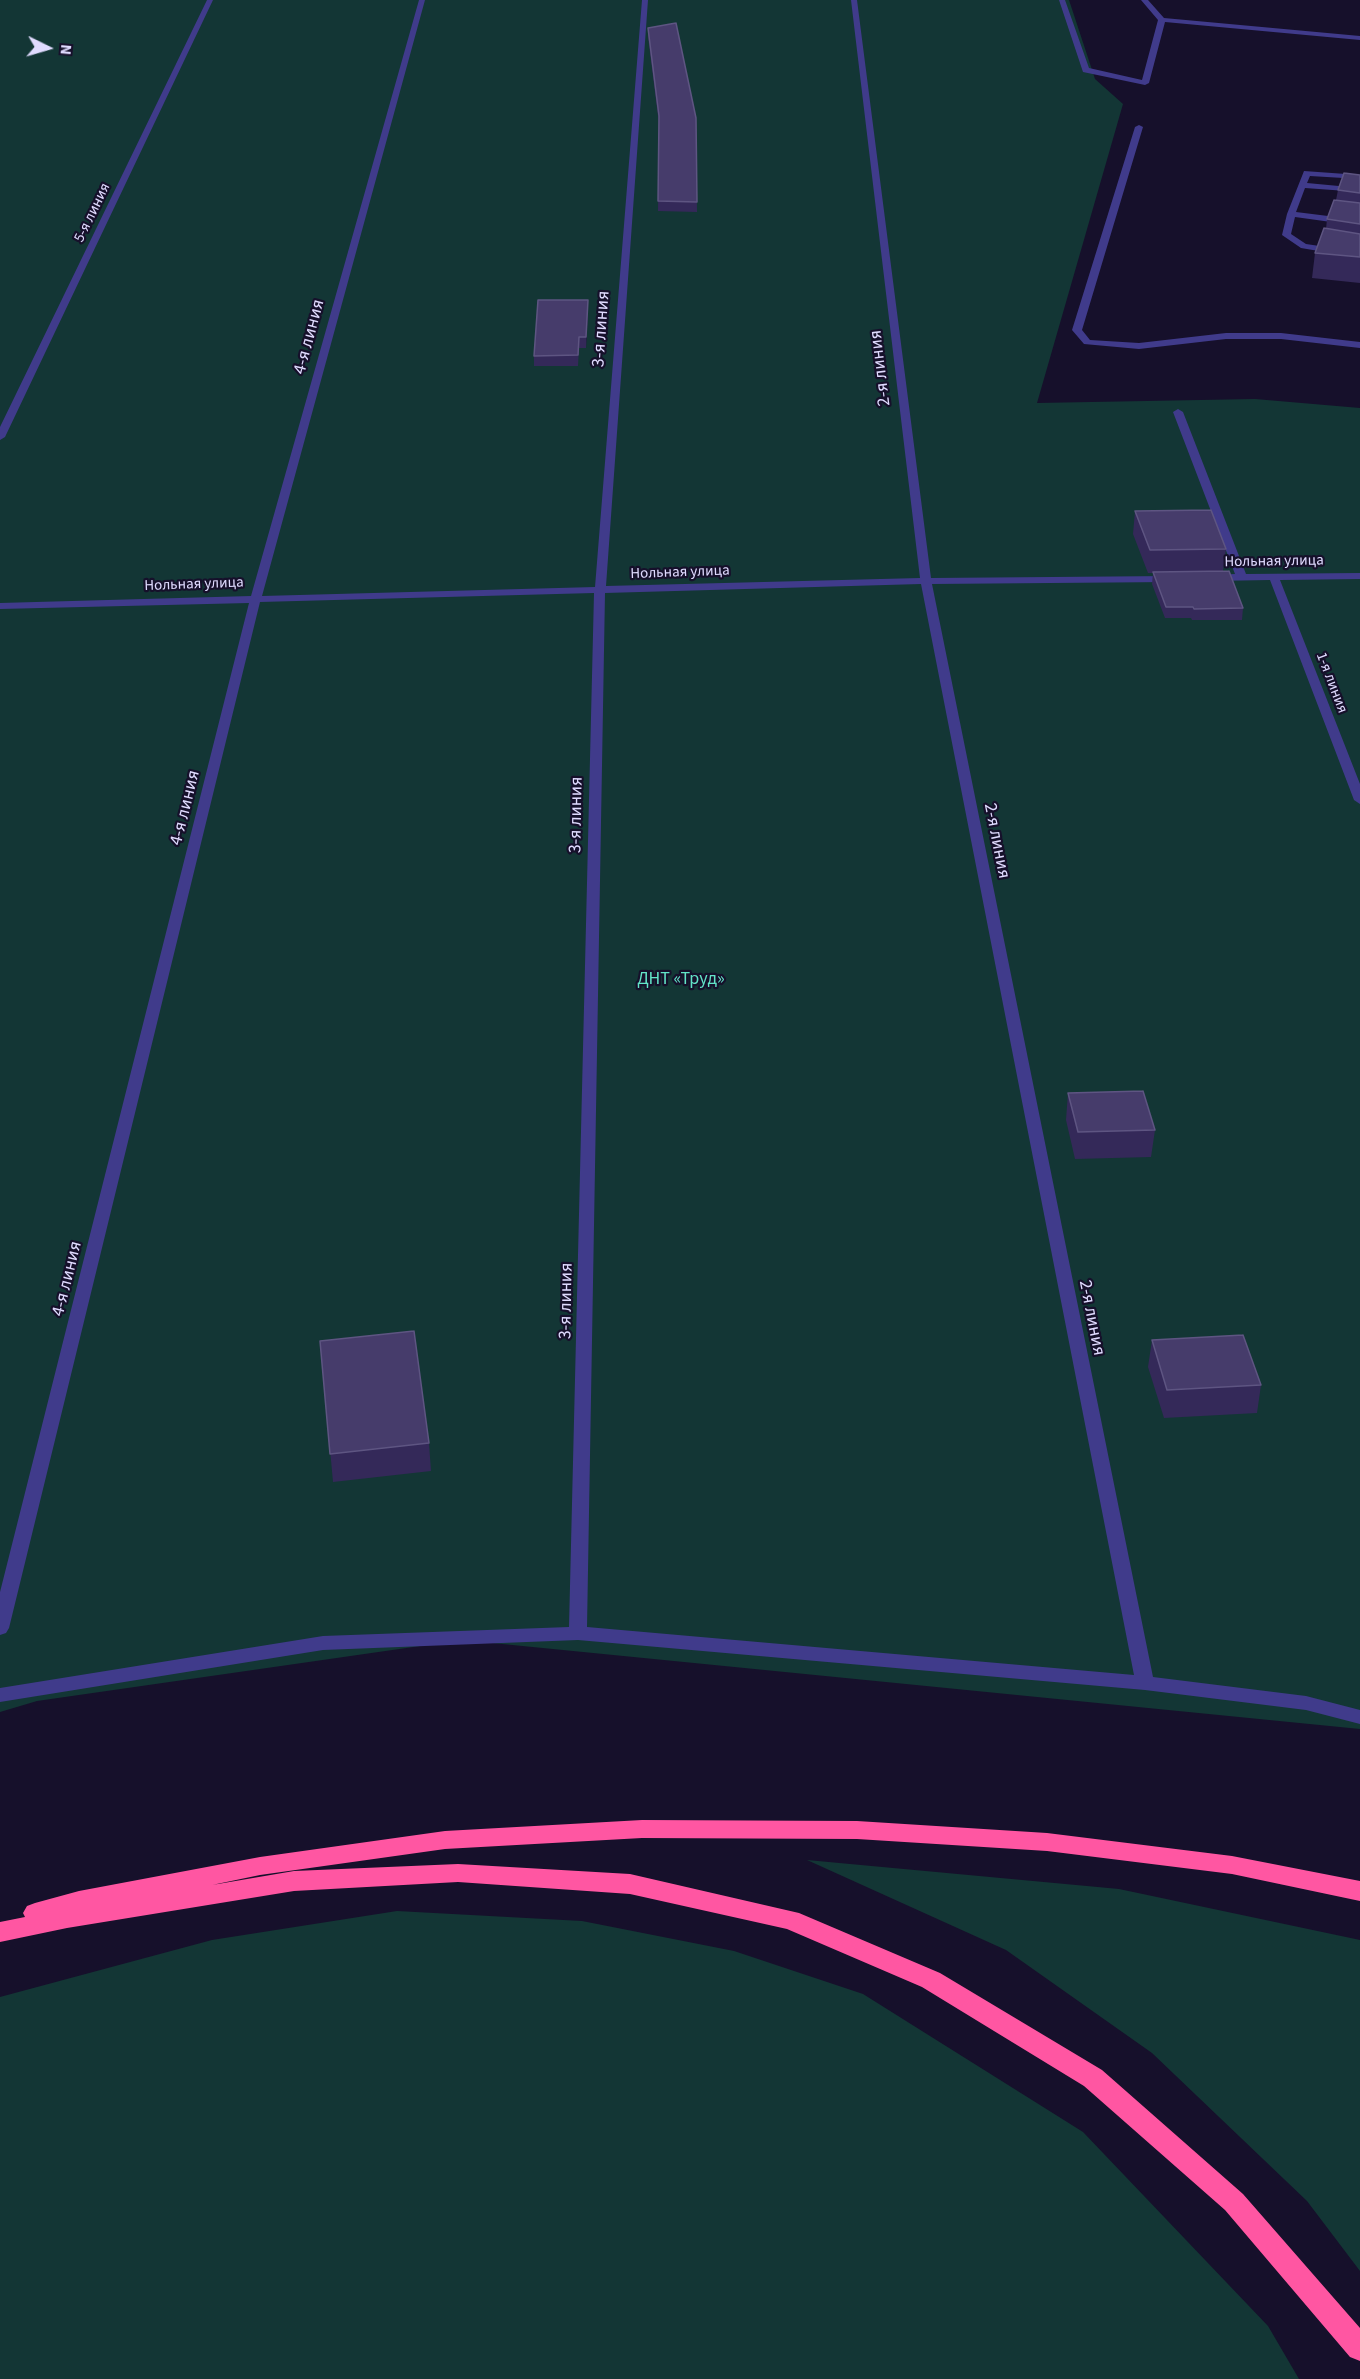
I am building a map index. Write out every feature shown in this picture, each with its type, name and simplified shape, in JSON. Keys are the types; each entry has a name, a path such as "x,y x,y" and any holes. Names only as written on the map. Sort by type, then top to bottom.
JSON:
{"highway":[{"path":"0,1923 79,1901 260,1866 445,1840 642,1829 857,1830 1047,1842 1232,1865 1360,1891"},
{"path":"0,1932 67,1918 294,1881 458,1873 630,1884 791,1920 931,1980 1093,2078 1234,2202 1360,2348"}],"street":[{"name":"5-я линия","path":"0,437 210,0"},
{"name":"4-я линия","path":"0,1628 256,598 422,0"},
{"name":"3-я линия","path":"578,1633 600,590 645,0"},
{"name":"2-я линия","path":"854,0 926,581 1146,1683"},
{"path":"1062,0 1086,70 1145,83 1162,20"},
{"path":"1144,0 1162,20 1360,38"},
{"path":"1139,127 1077,330 1087,342 1139,346 1226,336 1281,336 1360,345"},
{"path":"1360,177 1306,173 1291,214 1286,236 1304,246 1360,255"},
{"path":"1302,185 1360,190"},
{"path":"1291,214 1360,223"},
{"path":"1178,412 1242,578"},
{"name":"Нольная улица","path":"1207,579 1360,576"},
{"name":"1-я линия","path":"1274,578 1360,800"},
{"name":"Нольная улица","path":"0,606 926,581 1183,579"},
{"path":"0,1695 324,1643 578,1633 1146,1683 1306,1703 1360,1717"}],"green space":[{"name":"ДНТ «Труд»","path":"0,0 1069,0 1095,79 1123,104 1037,403 1255,399 1360,408 1360,1729 462,1640 37,1701 0,1712"},
{"path":"807,1860 1119,1889 1360,1940 1360,2271 1307,2201 1152,2053 1006,1950"},
{"path":"397,1911 582,1921 734,1951 863,1994 1083,2132 1268,2326 1299,2379 0,2379 0,1997 212,1940"}],"building":[{"path":"676,23 696,118 697,202 658,201 659,116 648,28"},
{"path":"1344,173 1360,175 1360,193 1338,190"},
{"path":"1334,200 1360,203 1360,224 1327,219"},
{"path":"1324,228 1360,234 1360,257 1315,253"},
{"path":"538,300 588,300 586,337 579,337 578,355 534,356"},
{"path":"1211,510 1226,549 1150,550 1135,511"},
{"path":"1229,571 1243,608 1166,607 1153,572"},
{"path":"1143,1091 1155,1130 1078,1132 1068,1093"},
{"path":"414,1331 429,1443 330,1454 320,1341"},
{"path":"1243,1335 1261,1385 1167,1390 1152,1340"}]}
